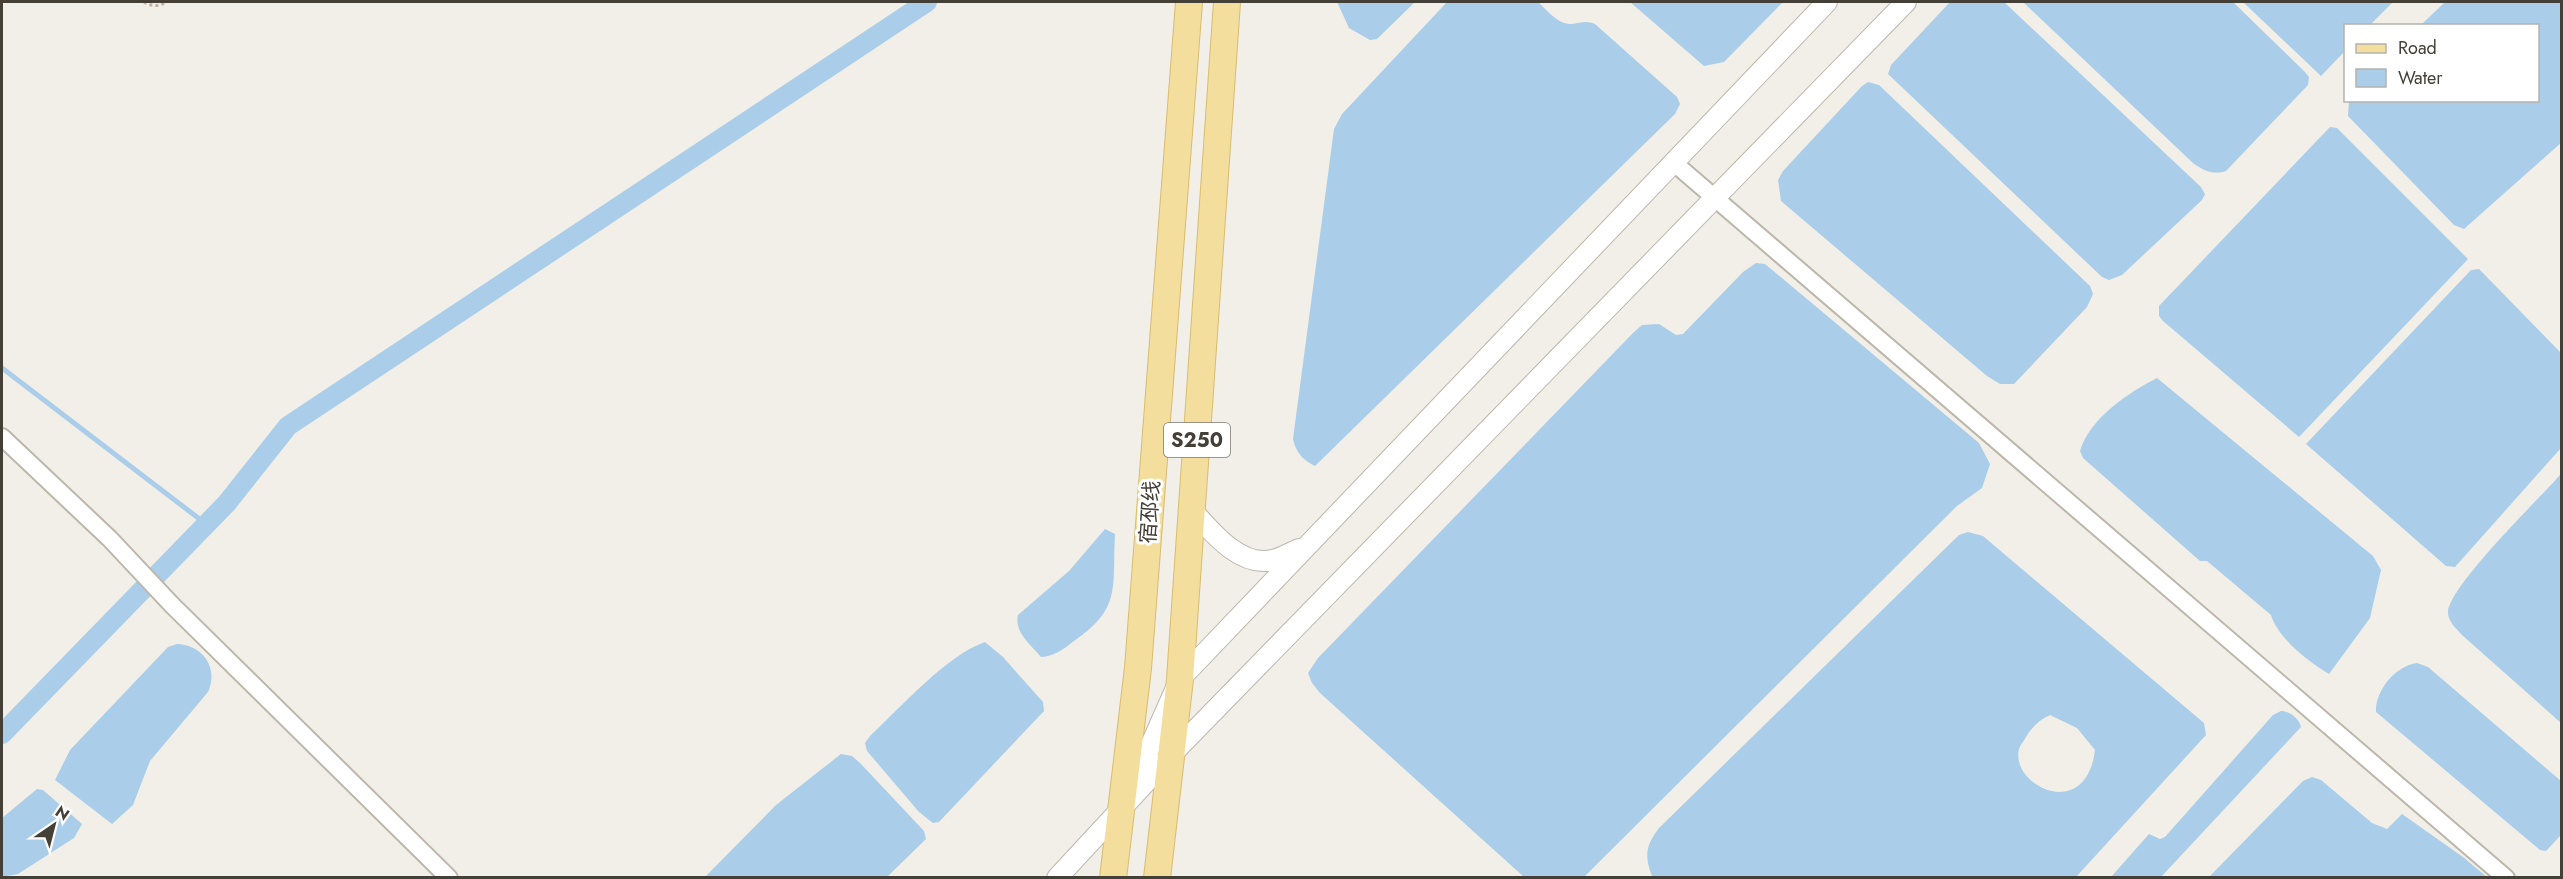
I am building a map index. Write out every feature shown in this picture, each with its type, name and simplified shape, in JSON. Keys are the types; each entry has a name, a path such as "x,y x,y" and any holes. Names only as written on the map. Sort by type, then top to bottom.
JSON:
{"main road":[{"name":"宿邳线","path":"1113,878 1138,668 1189,2"},
{"name":"宿邳线","path":"1157,878 1180,679 1227,2"}],"street":[{"path":"1121,810 1180,679 1827,2"},
{"path":"1057,878 1172,754 1906,2"},
{"path":"1673,162 2506,878"},
{"path":"2,437 110,539 156,588 449,878"},
{"path":"1192,510 1218,538 1234,551 1252,558 1272,561 1308,546"}],"path":[{"path":"144,2 148,5 162,5 166,2"}],"water":[{"path":"1337,2 1415,2 1377,39 1370,40 1349,28"},
{"path":"1447,2 1538,2 1566,24 1586,22 1595,24 1677,97 1680,104 1675,114 1315,466 1301,456 1293,439 1334,129 1342,114"},
{"path":"1630,2 1783,2 1724,62 1704,66"},
{"path":"1950,2 2004,2 2201,187 2205,194 2202,200 2122,275 2109,280 2102,277 1888,74 1891,65"},
{"path":"2023,2 2233,2 2304,71 2309,77 2308,85 2226,171 2209,172 2194,164"},
{"path":"2243,2 2393,2 2371,24 2344,24 2344,52 2321,76"},
{"path":"2445,2 2561,2 2561,143 2464,229 2454,225 2348,116 2349,102 2539,102 2539,24 2422,24"},
{"path":"1868,82 1879,85 2090,286 2093,294 2087,307 2014,384 2000,384 1987,376 1781,201 1778,180 1783,171"},
{"path":"2330,127 2337,128 2468,259 2299,437 2163,321 2159,316 2159,306"},
{"path":"1756,263 1765,264 1979,443 1990,464 1982,488 1957,506 1584,877 1524,877 1320,693 1308,673 1318,658 1633,333 1642,325 1659,324 1676,335 1683,334 1743,272"},
{"path":"2479,269 2561,353 2561,448 2455,567 2446,566 2306,444 2471,270"},
{"path":"2157,378 2373,556 2381,570 2370,618 2329,674 2312,663 2287,641 2271,615 2207,561 2200,561 2083,458 2080,451 2085,439 2101,417 2134,391"},
{"path":"2561,474 2561,723 2462,635 2451,622 2448,612 2463,583 2479,563"},
{"path":"1105,529 1115,534 1113,583 1107,607 1100,618 1074,641 1054,654 1041,657 1018,627 1018,615 1069,571"},
{"path":"1968,532 1983,536 2204,723 2206,735 2076,877 1652,876 1647,857 1651,840 1659,828 1959,535","holes":["2050,715 2077,728 2095,750 2089,772 2078,786 2065,792 2050,791 2037,785 2026,775 2019,763 2019,749 2028,733"]},
{"path":"985,642 1003,657 1043,702 1044,711 939,822 933,823 919,812 867,751 865,743 940,670 955,658"},
{"path":"177,644 194,649 206,659 211,675 208,692 150,761 133,805 112,824 55,780 70,750 168,647"},
{"path":"2417,663 2428,667 2561,781 2561,835 2546,851 2540,850 2376,712 2379,696 2388,681 2401,669"},
{"path":"2281,711 2293,716 2301,727 2161,877 2111,877 2149,834 2160,839 2165,837 2273,715"},
{"path":"841,754 852,756 861,764 924,831 926,839 887,877 705,877 776,805"},
{"path":"2312,777 2321,780 2372,823 2387,829 2402,814 2487,877 2209,877 2303,781"},
{"path":"37,789 43,790 82,824 74,838 18,874 2,877 2,818"}],"waterway":[{"path":"2,734 227,503 288,426 927,2"},
{"path":"2,368 206,524"}]}
